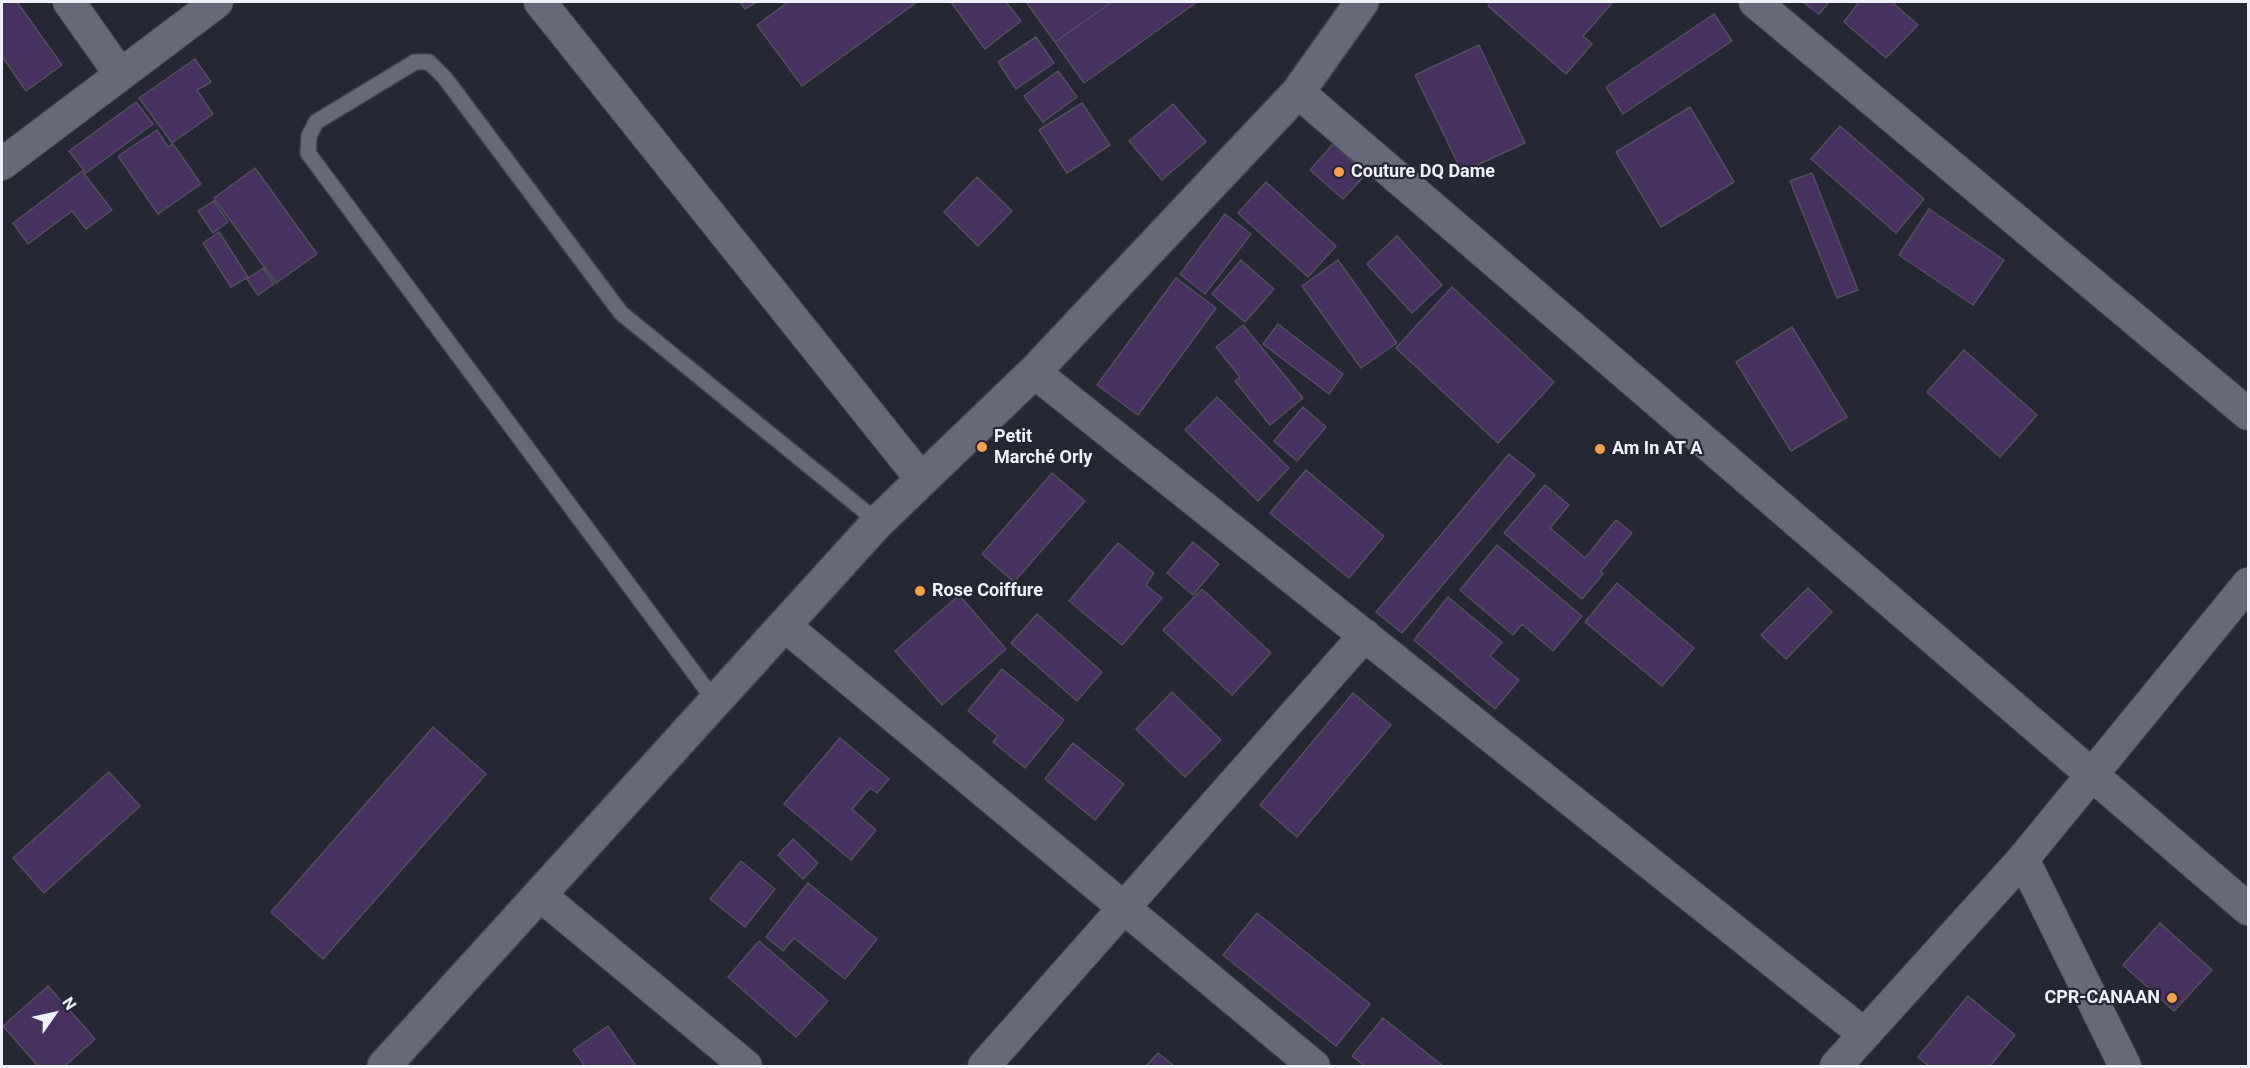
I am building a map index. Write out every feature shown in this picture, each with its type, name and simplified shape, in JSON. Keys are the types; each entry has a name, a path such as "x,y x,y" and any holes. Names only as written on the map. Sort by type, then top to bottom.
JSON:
{"street":[{"path":"69,2 120,74"},
{"path":"2,164 217,2"},
{"path":"540,2 922,480"},
{"path":"384,1066 878,522 1034,372 1298,92 1362,2"},
{"path":"1755,2 2248,414"},
{"path":"1298,92 2248,909"},
{"path":"1034,372 1864,1034"},
{"path":"1837,1066 2023,859 2248,584"},
{"path":"784,625 1314,1066"},
{"path":"984,1066 1365,635"},
{"path":"2023,859 2125,1066"},
{"path":"540,895 746,1066"}],"lane":[{"path":"715,701 308,153 309,136 316,122 415,62 429,62 445,78 621,313 878,522"}],"building":[{"path":"2,2 17,2 62,65 26,91 2,56"},
{"path":"740,2 757,2 745,9"},
{"path":"788,2 917,2 802,86 757,25"},
{"path":"951,2 1006,2 1021,21 985,49"},
{"path":"1026,2 1112,2 1055,42"},
{"path":"1112,2 1197,2 1084,83 1055,42"},
{"path":"1491,2 1613,2 1583,36 1592,44 1566,74 1488,6"},
{"path":"1803,2 1829,2 1819,14"},
{"path":"1859,2 1892,2 1918,25 1886,58 1844,22"},
{"path":"1714,14 1732,41 1623,114 1606,87"},
{"path":"1036,37 1054,63 1016,89 998,62"},
{"path":"1479,45 1525,143 1462,172 1415,75"},
{"path":"195,59 211,82 197,90 213,114 172,143 139,98"},
{"path":"1058,71 1077,97 1043,122 1024,96"},
{"path":"136,102 153,124 86,173 69,151"},
{"path":"1082,103 1110,145 1067,173 1039,130"},
{"path":"1173,104 1206,142 1162,180 1129,141"},
{"path":"1690,107 1734,182 1661,227 1616,152"},
{"path":"1840,126 1924,199 1896,233 1811,159"},
{"path":"157,130 168,147 173,144 201,184 158,214 118,156"},
{"path":"1333,144 1366,174 1343,199 1310,170"},
{"path":"255,168 317,254 276,283 214,198"},
{"path":"82,171 112,210 86,229 72,211 28,244 13,223"},
{"path":"1812,173 1858,290 1837,298 1790,181"},
{"path":"977,177 1012,211 978,246 944,212"},
{"path":"1266,182 1336,246 1308,277 1238,213"},
{"path":"214,201 228,222 213,233 198,211"},
{"path":"1929,209 2004,260 1973,305 1899,255"},
{"path":"1225,214 1251,234 1205,294 1180,274"},
{"path":"219,232 248,277 231,287 203,243"},
{"path":"1397,236 1442,285 1412,313 1367,264"},
{"path":"1241,260 1274,289 1245,322 1212,294"},
{"path":"1338,260 1397,343 1361,368 1302,286"},
{"path":"263,268 274,284 258,295 247,279"},
{"path":"1176,278 1216,308 1138,415 1097,385"},
{"path":"1452,287 1554,382 1498,443 1396,348"},
{"path":"1278,324 1343,374 1329,394 1263,344"},
{"path":"1243,325 1303,398 1270,425 1235,381 1240,377 1216,347"},
{"path":"1792,327 1847,417 1791,451 1736,362"},
{"path":"1964,350 2037,415 2000,457 1927,392"},
{"path":"1217,397 1289,468 1258,501 1185,430"},
{"path":"1303,407 1326,427 1297,461 1274,441"},
{"path":"1509,454 1535,475 1402,633 1376,612"},
{"path":"1306,470 1384,536 1349,578 1270,513"},
{"path":"1052,473 1085,501 1014,582 982,554"},
{"path":"1545,485 1569,505 1550,528 1585,558 1616,520 1632,533 1582,599 1504,533"},
{"path":"1193,542 1219,564 1193,595 1167,573"},
{"path":"1118,543 1154,573 1146,585 1162,598 1122,645 1069,601"},
{"path":"1497,545 1582,616 1553,651 1522,624 1513,635 1460,590"},
{"path":"1617,583 1694,648 1662,686 1585,622"},
{"path":"1808,588 1832,612 1786,659 1761,635"},
{"path":"1202,589 1271,653 1232,695 1163,630"},
{"path":"959,595 1006,649 942,705 895,651"},
{"path":"1448,597 1502,642 1490,656 1519,680 1495,709 1414,640"},
{"path":"1037,614 1102,672 1077,701 1011,643"},
{"path":"1002,669 1064,720 1025,768 993,742 998,736 968,711"},
{"path":"1172,692 1221,740 1185,777 1136,729"},
{"path":"1353,693 1391,725 1297,837 1260,805"},
{"path":"433,727 486,774 323,959 271,912"},
{"path":"840,738 889,779 877,793 870,788 852,809 876,830 851,860 784,804"},
{"path":"1073,743 1124,784 1095,820 1045,779"},
{"path":"109,772 140,806 44,893 13,858"},
{"path":"793,839 818,863 803,879 778,855"},
{"path":"741,861 775,889 745,927 710,899"},
{"path":"808,883 877,939 845,979 794,938 783,951 766,937"},
{"path":"1257,913 1370,1004 1336,1046 1223,955"},
{"path":"2160,923 2212,970 2174,1011 2123,965"},
{"path":"759,941 828,1001 796,1037 728,977"},
{"path":"48,986 95,1039 65,1066 38,1066 3,1026"},
{"path":"1968,996 2015,1035 1990,1066 1929,1066 1918,1057"},
{"path":"1383,1018 1443,1066 1365,1066 1352,1056"},
{"path":"608,1026 636,1066 585,1066 573,1050"},
{"path":"1158,1053 1174,1066 1146,1066"}],"place":[{"name":"Couture DQ Dame","path":"1339,172"},
{"name":"Petit Marché Orly","path":"982,447"},
{"name":"Am In AT A","path":"1600,449"},
{"name":"Rose Coiffure","path":"920,591"},
{"name":"CPR-CANAAN","path":"2172,998"}]}
